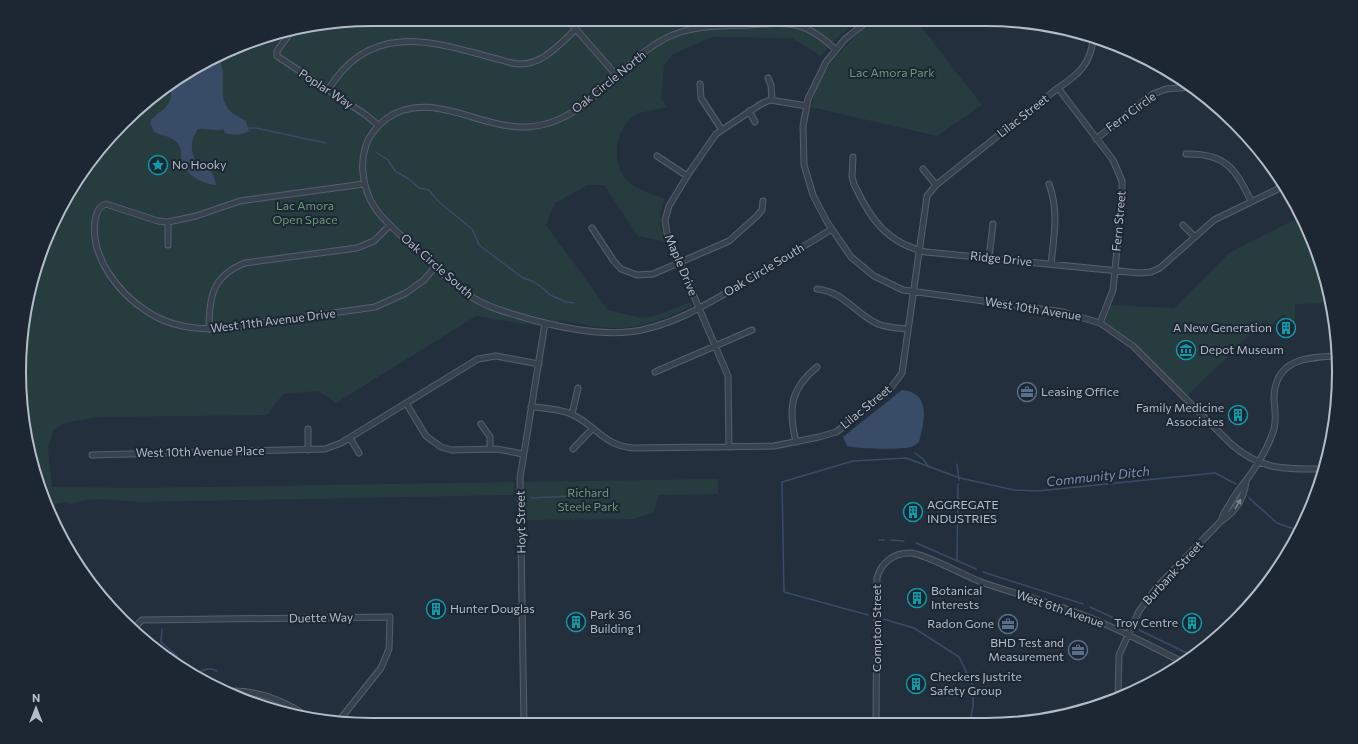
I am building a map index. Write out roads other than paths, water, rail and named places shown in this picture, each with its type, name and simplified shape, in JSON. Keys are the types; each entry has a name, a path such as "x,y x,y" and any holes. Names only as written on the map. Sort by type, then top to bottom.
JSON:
{"street":[{"path":"573,26 616,76"},
{"name":"Oak Circle North","path":"378,125 401,110 425,106 508,126 540,125 558,120 572,113 645,52 665,39 682,32 704,27 722,26"},
{"name":"Oak Circle North","path":"800,26 818,34 836,50"},
{"name":"West 10th Avenue","path":"861,26 845,39 818,75 807,106 802,139 804,165 813,195 832,229 851,257 867,271 890,285 913,291 1063,312 1100,323 1133,346 1231,444 1258,463 1288,469 1318,469"},
{"path":"328,90 339,74 352,62 367,51 387,44 407,40 428,42 525,65 542,58 576,29"},
{"name":"Poplar Way","path":"287,37 277,52 277,56 366,115 378,125"},
{"name":"Lilac Street","path":"531,407 572,414 608,440 621,447 627,448 774,446 836,432 890,389 902,373 927,196 936,185 1058,88 1075,77 1085,67 1090,58 1092,43"},
{"path":"768,78 771,85 772,99 807,106"},
{"path":"700,84 700,98 722,130"},
{"name":"Fern Street","path":"1058,88 1115,163 1122,181 1122,198 1111,297 1100,323"},
{"name":"Fern Circle","path":"1096,139 1153,94 1166,90 1184,88"},
{"name":"Maple Drive","path":"729,447 728,376 667,233 665,220 669,206 710,141 722,130 749,111 772,99"},
{"path":"749,111 756,122"},
{"name":"Oak Circle South","path":"378,125 367,142 364,154 364,184 368,198 375,210 473,298 484,305 545,323 598,332 630,332 650,328 700,308 832,229"},
{"path":"1186,154 1209,155 1225,162 1240,178 1251,201"},
{"path":"657,156 687,176"},
{"name":"Ridge Drive","path":"853,157 852,177 854,184 876,221 896,241 910,248 989,258 1139,273 1155,271 1166,264 1214,220 1279,188"},
{"path":"923,169 936,185"},
{"path":"168,245 168,222 196,216 240,201 364,184"},
{"path":"1049,184 1055,205 1056,217 1051,264"},
{"path":"592,228 613,260 629,272 642,275 652,274 723,244 735,236 762,210 764,201"},
{"name":"West 11th Avenue Drive","path":"168,222 158,221 109,204 102,206 98,211 94,229 98,248 111,277 127,296 137,305 159,319 184,327 209,329 375,307 406,294 424,280 436,266"},
{"path":"989,258 992,224"},
{"path":"209,329 210,297 220,280 231,270 245,264 356,248 374,240 390,225"},
{"path":"1183,225 1195,237"},
{"path":"817,289 834,293 877,324 886,327 908,328"},
{"name":"Hoyt Street","path":"524,718 520,478 545,323"},
{"path":"656,372 752,330"},
{"name":"West 10th Avenue Place","path":"92,454 308,450 330,448 350,438 469,364 484,357 496,356 539,364"},
{"name":"Burbank Street","path":"1118,692 1119,655 1139,611 1151,593 1221,521 1241,487 1258,463 1274,429 1275,389 1282,373 1295,362 1303,358 1331,356"},
{"path":"796,442 792,425 792,403 799,386 817,367"},
{"path":"572,414 578,388"},
{"path":"406,403 426,436 438,446 451,450 490,450 523,454"},
{"path":"482,424 490,437 490,450"},
{"path":"308,429 308,450"},
{"path":"573,449 592,429"},
{"path":"350,438 359,453"},
{"name":"Compton Street","path":"876,718 877,578 881,567 892,557 911,553 955,571"},
{"name":"West 6th Avenue","path":"955,571 1002,589 1080,614 1178,660"},
{"name":"Duette Way","path":"137,625 142,620 390,617 389,649 381,668 342,716"},
{"path":"239,692 271,697 298,710"}],"water":[{"path":"220,62 223,71 223,92 226,105 230,111 246,121 249,131 243,134 234,135 225,133 223,129 198,129 195,133 192,142 192,152 199,165 206,167 211,172 216,185 201,181 191,175 184,167 180,148 176,141 154,132 150,122 169,104 171,90 180,84"},
{"path":"902,390 912,392 922,402 924,418 919,442 911,447 898,449 847,446 843,437"}],"waterway":[{"path":"249,128 256,128 326,143"},
{"path":"376,152 388,160 395,171 409,179 419,188 429,190 438,201 472,229 479,245 523,278 534,282 550,295 566,302 574,303"},
{"path":"915,453 923,459 929,467"},
{"name":"Community Ditch","path":"868,615 784,592 782,482 853,461 906,458 957,477"},
{"path":"957,464 959,480"},
{"name":"Community Ditch","path":"960,478 1014,490 1038,491 1215,473 1236,484"},
{"path":"957,560 958,484"},
{"path":"531,498 610,494"},
{"name":"Community Ditch","path":"1249,498 1277,523 1294,529"},
{"path":"879,540 884,540"},
{"path":"891,540 904,541"},
{"path":"916,543 976,569"},
{"path":"983,572 1083,604"},
{"path":"1090,607 1122,622"},
{"name":"Community Ditch","path":"883,619 914,628 959,657 973,686 973,706 971,718"},
{"path":"162,629 161,642 177,656 178,658"},
{"path":"1139,630 1188,653"},
{"path":"200,672 208,669 217,671"}],"place":[{"name":"No Hooky","path":"158,165"},
{"name":"A New Generation","path":"1286,328"},
{"name":"Depot Museum","path":"1186,350"},
{"name":"Leasing Office","path":"1027,392"},
{"name":"Family Medicine Associates","path":"1238,415"},
{"name":"AGGREGATE INDUSTRIES","path":"913,512"},
{"name":"Botanical Interests","path":"917,598"},
{"name":"Hunter Douglas","path":"436,609"},
{"name":"Park 36 Building 1","path":"576,622"},
{"name":"Troy Centre","path":"1192,623"},
{"name":"Radon Gone","path":"1008,624"},
{"name":"BHD Test and Measurement","path":"1078,650"},
{"name":"Checkers Justrite Safety Group","path":"916,684"}],"park label":[{"name":"Lac Amora Park","path":"892,73"},
{"name":"Lac Amora Open Space","path":"305,213"},
{"name":"Richard Steele Park","path":"588,500"}]}
